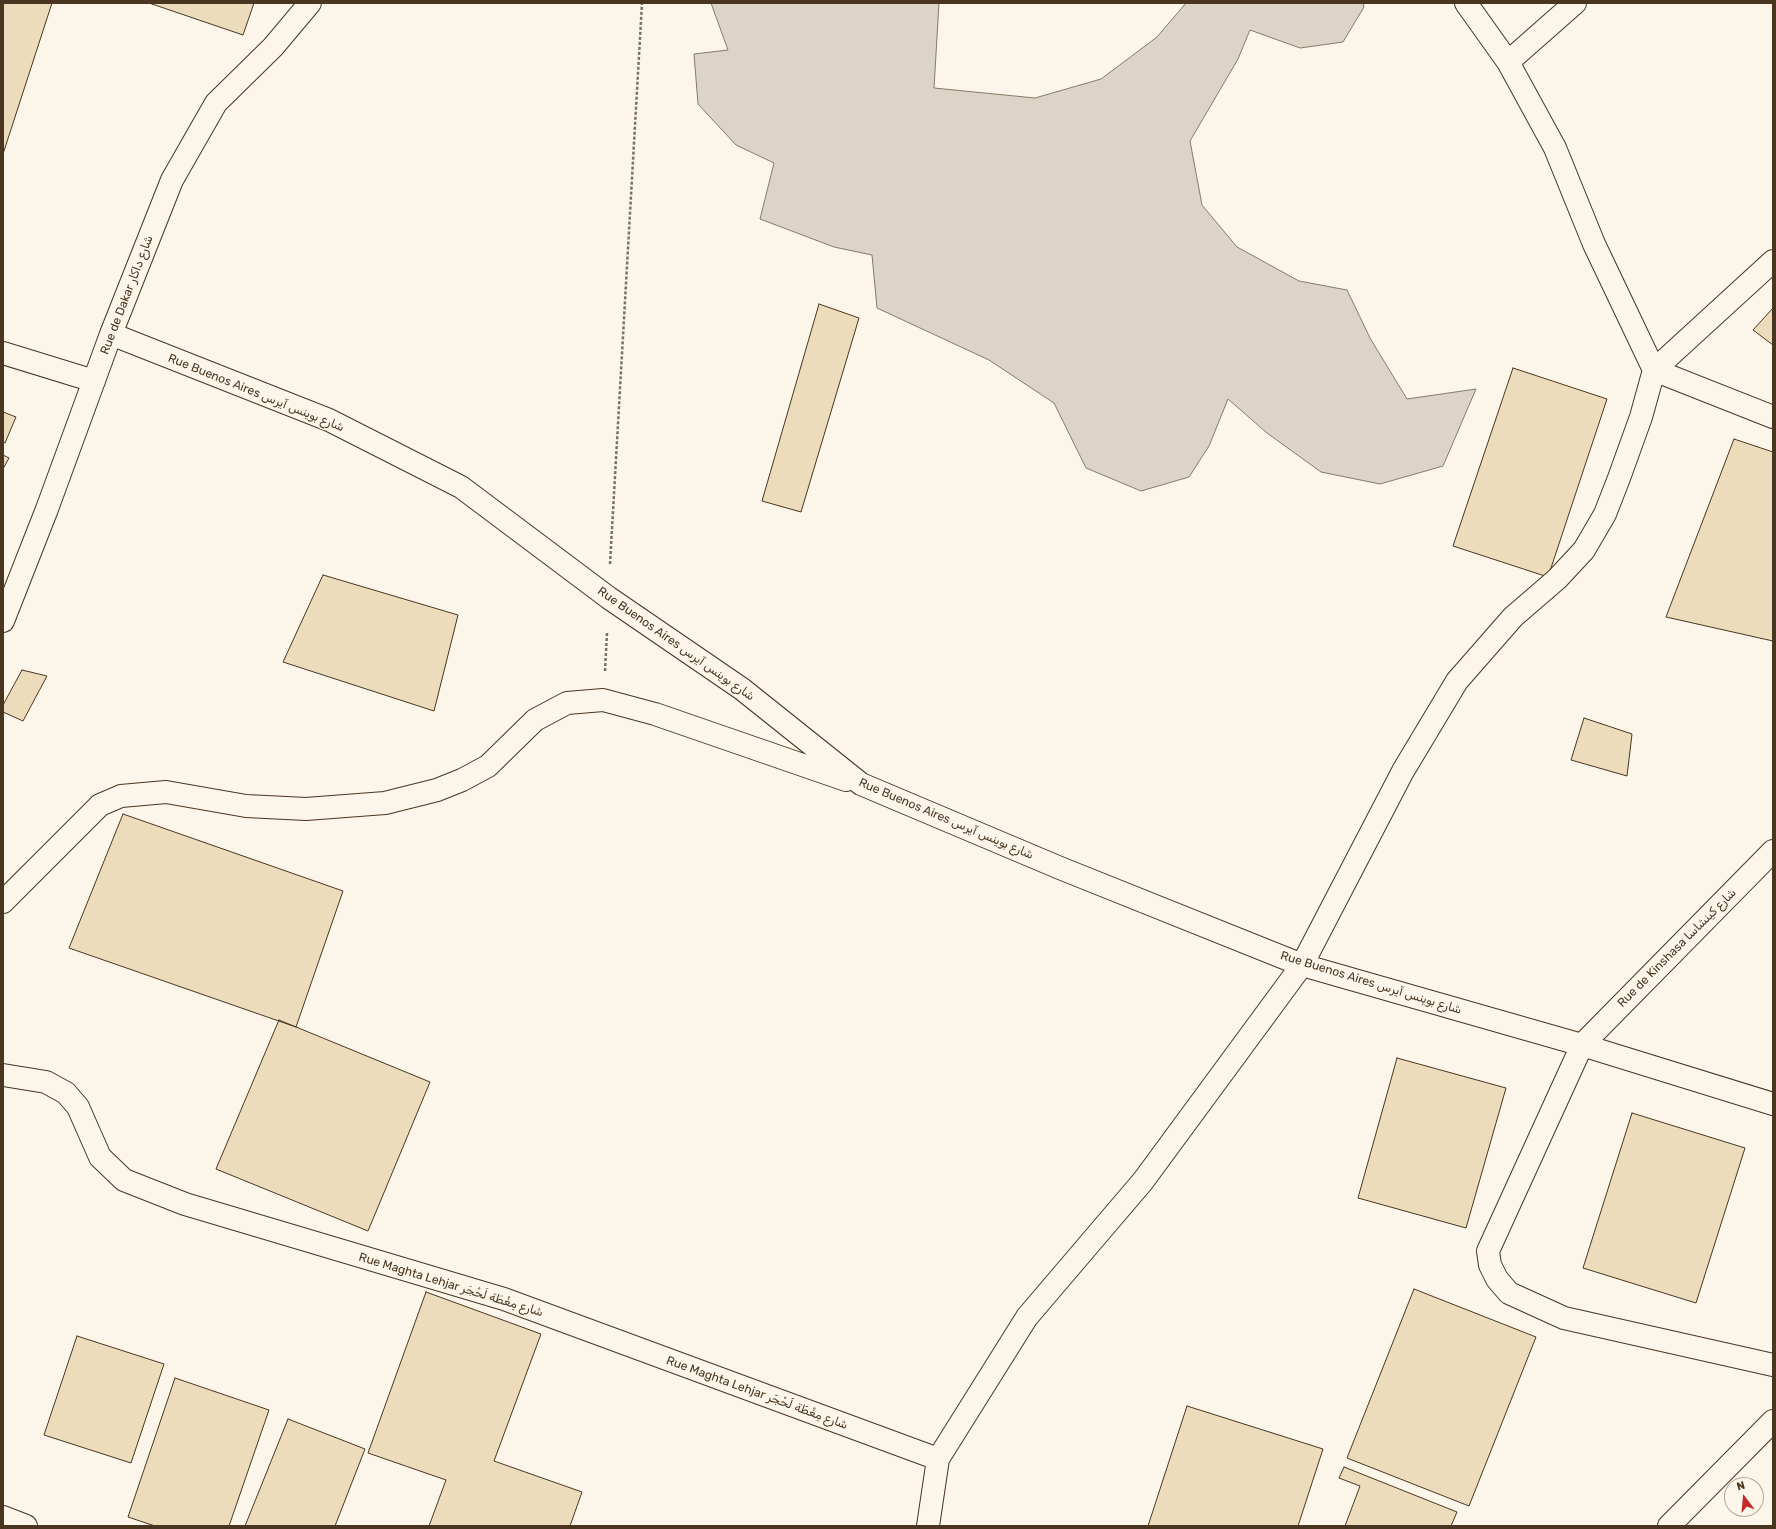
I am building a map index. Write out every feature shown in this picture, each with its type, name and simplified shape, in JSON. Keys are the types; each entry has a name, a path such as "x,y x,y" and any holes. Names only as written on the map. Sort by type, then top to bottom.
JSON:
{"street":[{"name":"Rue de Dakar شارع داكار","path":"3,621 47,509 111,334 172,180 216,103 273,47 310,3"},
{"path":"1466,3 1508,62 1555,148 1594,244 1654,370 1773,417"},
{"path":"1508,62 1575,3"},
{"path":"928,1526 938,1459 1027,1317 1143,1181 1302,965 1403,771 1457,681 1513,617 1557,579 1584,550 1605,514 1641,417 1654,370 1773,261"},
{"name":"Rue Buenos Aires شارع بوينس آيرس","path":"111,334 329,420 461,487 608,598 742,689 861,784 1068,871 1302,965 1582,1045 1773,1104"},
{"path":"3,353 94,380"},
{"path":"3,902 100,805 121,796 166,792 246,806 306,809 385,803 437,790 468,777 488,766 535,720 567,703 603,700 655,714 861,784"},
{"name":"Rue de Kinshasa شارع كينشاسا","path":"1582,1045 1773,851"},
{"path":"1582,1045 1488,1251 1490,1265 1497,1279 1509,1293 1564,1318 1773,1365"},
{"name":"Rue Maghta Lehjar شارع مِغْطَة لَحْجَر","path":"3,1075 46,1082 66,1093 78,1107 100,1157 124,1180 185,1204 504,1299 938,1459"},
{"path":"1669,1526 1773,1421"},
{"path":"3,1517 26,1526"}],"path":[{"path":"603,700 642,3"}],"shaded area":[{"path":"711,3 939,3 934,88 1035,98 1101,79 1157,37 1186,3 1363,3 1364,7 1343,42 1300,48 1250,30 1238,59 1190,141 1202,205 1237,247 1299,281 1347,290 1370,338 1407,399 1476,389 1443,466 1380,484 1321,472 1267,433 1228,399 1209,446 1189,477 1141,491 1086,468 1054,403 989,360 877,308 872,255 834,247 760,219 774,163 736,145 698,104 694,54 728,50"}],"building":[{"path":"3,3 52,3 3,154"},
{"path":"149,3 254,3 243,35"},
{"path":"819,304 859,318 801,512 762,501"},
{"path":"1773,308 1773,345 1753,330"},
{"path":"1513,368 1607,399 1548,577 1453,546"},
{"path":"3,412 16,417 5,443 3,442"},
{"path":"1734,439 1773,452 1773,641 1666,617"},
{"path":"3,455 9,458 3,469"},
{"path":"323,575 458,615 434,711 283,662"},
{"path":"22,670 47,676 23,721 3,712 3,705"},
{"path":"1584,718 1632,734 1627,776 1571,760"},
{"path":"123,814 343,891 296,1027 69,948"},
{"path":"279,1020 430,1082 368,1231 216,1169"},
{"path":"1397,1058 1506,1088 1466,1228 1358,1198"},
{"path":"1632,1113 1745,1148 1696,1303 1583,1268"},
{"path":"1414,1289 1536,1337 1469,1506 1347,1458"},
{"path":"426,1292 541,1334 494,1461 582,1492 570,1526 429,1526 446,1480 368,1453"},
{"path":"77,1336 164,1364 131,1463 44,1435"},
{"path":"175,1378 269,1410 229,1526 155,1526 128,1517"},
{"path":"1187,1406 1323,1449 1298,1526 1148,1526"},
{"path":"288,1419 365,1449 335,1526 245,1526"},
{"path":"1344,1467 1457,1512 1451,1526 1345,1526 1360,1486 1339,1478"}]}
